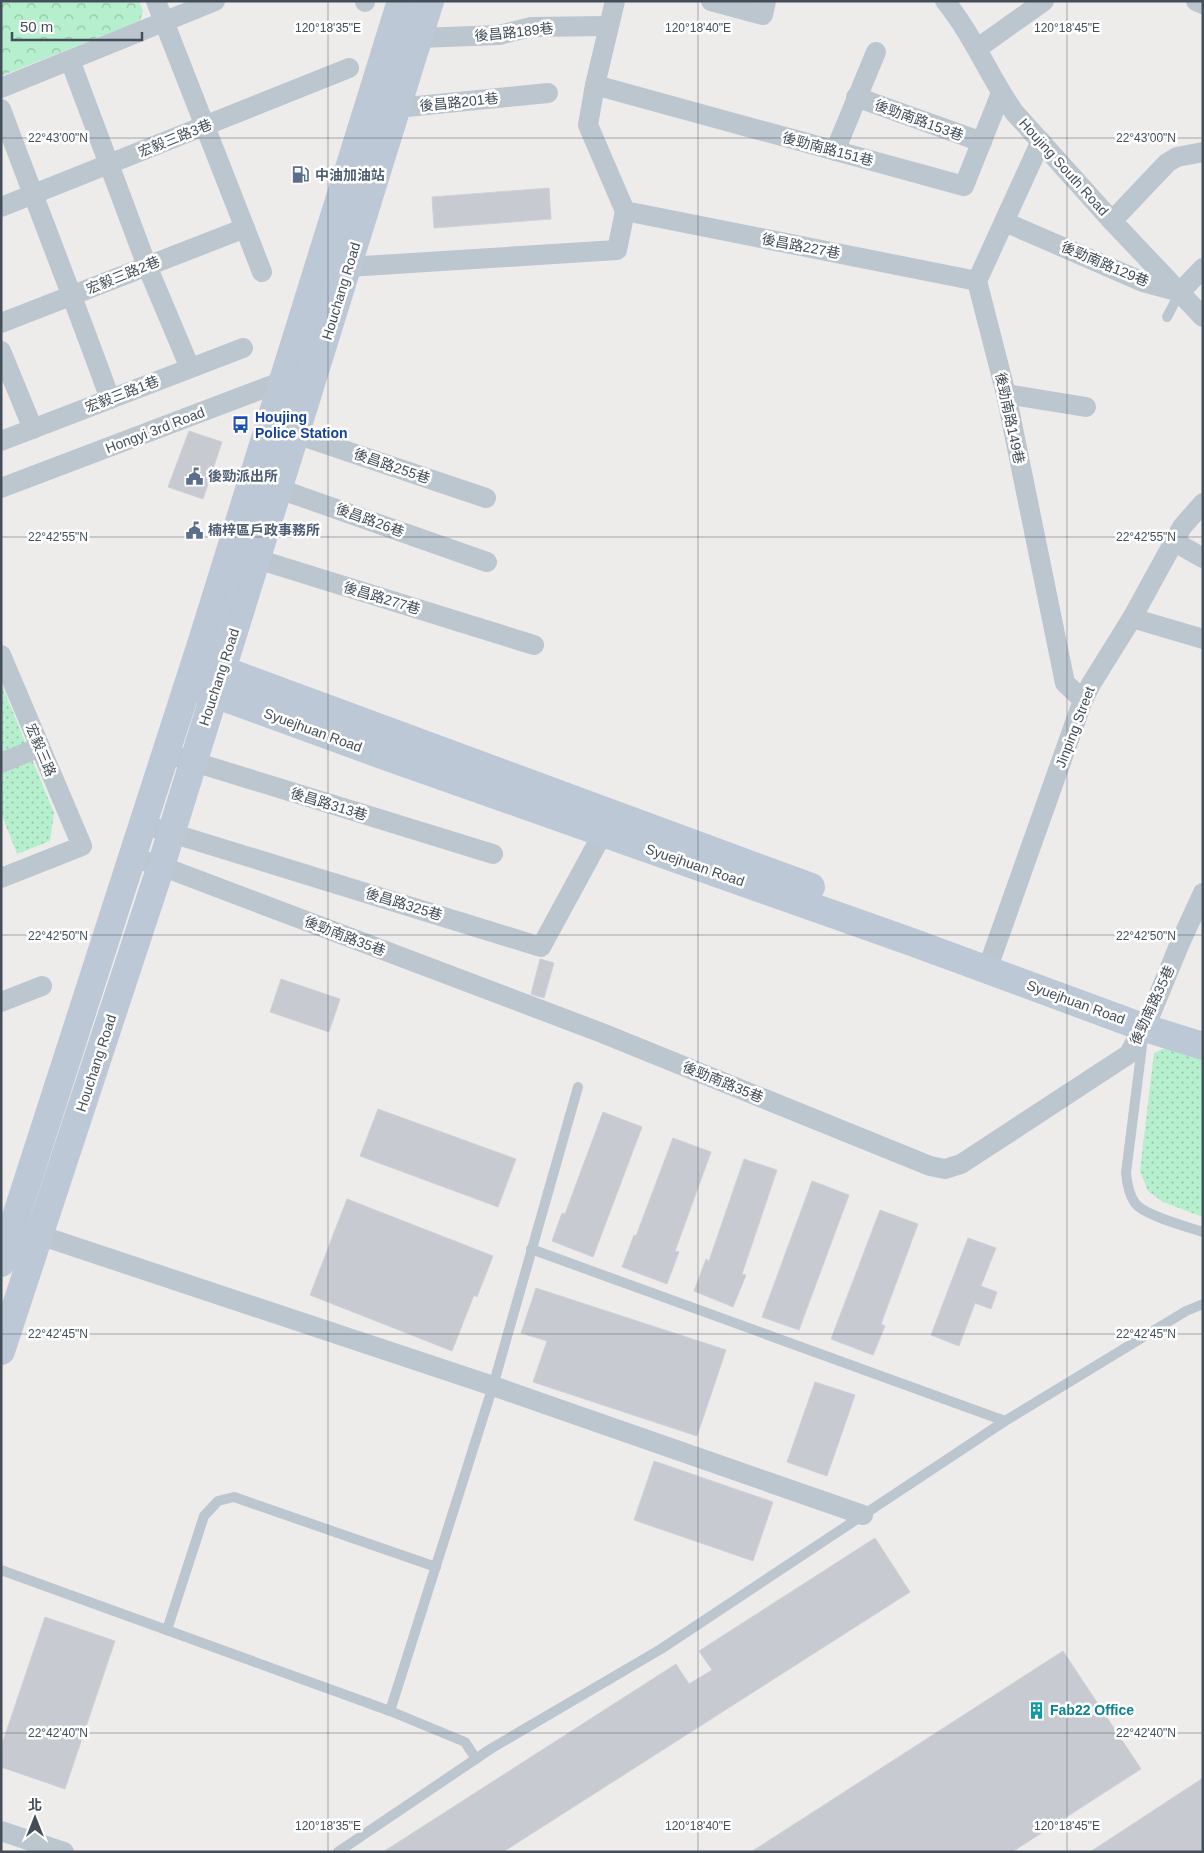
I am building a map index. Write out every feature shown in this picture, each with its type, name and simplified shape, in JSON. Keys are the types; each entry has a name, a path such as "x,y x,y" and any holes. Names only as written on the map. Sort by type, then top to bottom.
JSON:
{"street":[{"path":"156,1 262,272"},
{"path":"1,88 216,1"},
{"name":"Houchang Road","path":"1,1262 284,381 401,1"},
{"name":"Houchang Road","path":"1,1351 161,866 430,1"},
{"path":"321,259 348,267 617,250 625,211 588,125 595,85 615,1"},
{"path":"711,1 765,8"},
{"name":"Houjing South Road","path":"945,1 978,48 1001,94 1014,112 1112,221 1203,317"},
{"path":"978,48 1044,1"},
{"path":"1196,1 1203,4"},
{"name":"後昌路189巷","path":"392,32 419,38 499,35 531,27 608,26"},
{"path":"835,151 876,52"},
{"path":"70,60 147,266 190,368"},
{"name":"宏毅三路3巷","path":"1,207 349,68"},
{"name":"後勁南路151巷","path":"595,85 964,186 1001,94"},
{"name":"後昌路201巷","path":"370,102 397,108 548,93"},
{"name":"後勁南路153巷","path":"856,98 982,142"},
{"path":"1,109 73,295 110,399"},
{"path":"977,281 1041,141"},
{"path":"1112,221 1166,163 1177,157 1203,152"},
{"name":"後昌路227巷","path":"625,211 977,281"},
{"name":"後勁南路129巷","path":"1005,222 1143,282 1180,292"},
{"name":"宏毅三路2巷","path":"1,323 244,228"},
{"path":"1180,292 1203,268"},
{"name":"後勁南路149巷","path":"977,281 1006,394 1065,683 1083,700"},
{"name":"宏毅三路1巷","path":"1,441 243,348"},
{"path":"1,351 33,429"},
{"path":"284,381 310,391"},
{"name":"Hongyi 3rd Road","path":"1,488 284,381"},
{"path":"1006,394 1086,407"},
{"name":"後昌路255巷","path":"269,427 296,434 486,498"},
{"name":"後昌路26巷","path":"252,480 280,488 487,562"},
{"name":"Jinping Street","path":"990,961 1083,700 1132,618 1173,541 1182,527 1203,503"},
{"path":"1173,541 1203,558"},
{"name":"後昌路277巷","path":"230,551 534,645"},
{"path":"1132,618 1203,639"},
{"name":"宏毅三路","path":"1,655 82,846 1,878"},
{"name":"Syuejhuan Road","path":"191,672 1148,1019 1203,1046"},
{"name":"Syuejhuan Road","path":"218,682 603,833 990,961"},
{"path":"1,763 40,747"},
{"name":"後昌路313巷","path":"165,753 493,854"},
{"name":"後昌路325巷","path":"142,824 541,947 603,833"},
{"name":"後勁南路35巷","path":"131,857 161,866 602,1033 930,1166 946,1169 961,1164 1130,1054 1148,1019 1203,893"},
{"path":"1,1002 42,986"},
{"name":"Syuejhuan Road","path":"1148,1019 1203,1028"},
{"path":"13,1226 493,1386 863,1515"},
{"path":"1,1831 64,1852"}],"lane":[{"path":"1166,317 1180,292"},
{"path":"1148,1019 1126,1173 1128,1189 1135,1205 1149,1214 1203,1232"},
{"path":"390,1711 493,1386 578,1087"},
{"path":"531,1249 1005,1421"},
{"path":"338,1852 476,1759 661,1649 1005,1421 1186,1311 1203,1304"},
{"path":"166,1630 204,1516 218,1501 234,1497 436,1567"},
{"path":"1,1570 390,1711 465,1742 476,1759"}],"green space":[{"path":"1,1 139,1 143,11 140,21 1,76"},
{"path":"1,683 54,813 50,841 17,854 1,813"},
{"path":"1169,1046 1203,1056 1203,1217 1163,1202 1148,1191 1140,1171 1154,1053"}],"building":[{"path":"549,188 551,219 434,228 432,197"},
{"path":"189,431 222,442 203,499 168,487"},
{"path":"540,959 554,963 544,998 531,994"},
{"path":"281,979 340,999 329,1032 270,1012"},
{"path":"378,1109 516,1159 498,1207 360,1156"},
{"path":"603,1112 642,1127 593,1257 552,1241 562,1213 565,1214"},
{"path":"673,1138 711,1152 675,1251 679,1252 667,1284 622,1267 634,1235 636,1236"},
{"path":"744,1159 777,1170 742,1274 746,1275 733,1307 694,1291 706,1259 709,1261"},
{"path":"812,1181 849,1195 799,1330 762,1317"},
{"path":"347,1199 493,1256 477,1297 474,1295 452,1351 310,1295"},
{"path":"880,1210 918,1224 881,1324 885,1326 873,1355 831,1339"},
{"path":"968,1238 996,1248 981,1286 997,1292 991,1309 975,1303 959,1346 931,1335"},
{"path":"536,1288 726,1350 697,1436 533,1382 547,1341 521,1333"},
{"path":"815,1382 855,1395 827,1476 787,1462"},
{"path":"654,1461 773,1502 753,1561 634,1520"},
{"path":"875,1538 910,1592 503,1852 383,1852 676,1664 689,1684 712,1670 699,1651"},
{"path":"45,1617 115,1641 65,1789 1,1767 1,1747"},
{"name":"Fab22 Office","path":"1063,1651 1141,1769 1012,1852 751,1852"},
{"path":"1203,1778 1203,1852 1090,1852"}],"place":[{"name":"中油加油站","path":"301,175"},
{"name":"Houjing Police Station","path":"241,425"},
{"name":"後勁派出所","path":"194,476"},
{"name":"楠梓區戶政事務所","path":"194,530"},
{"name":"Fab22 Office","path":"1036,1710"}]}
